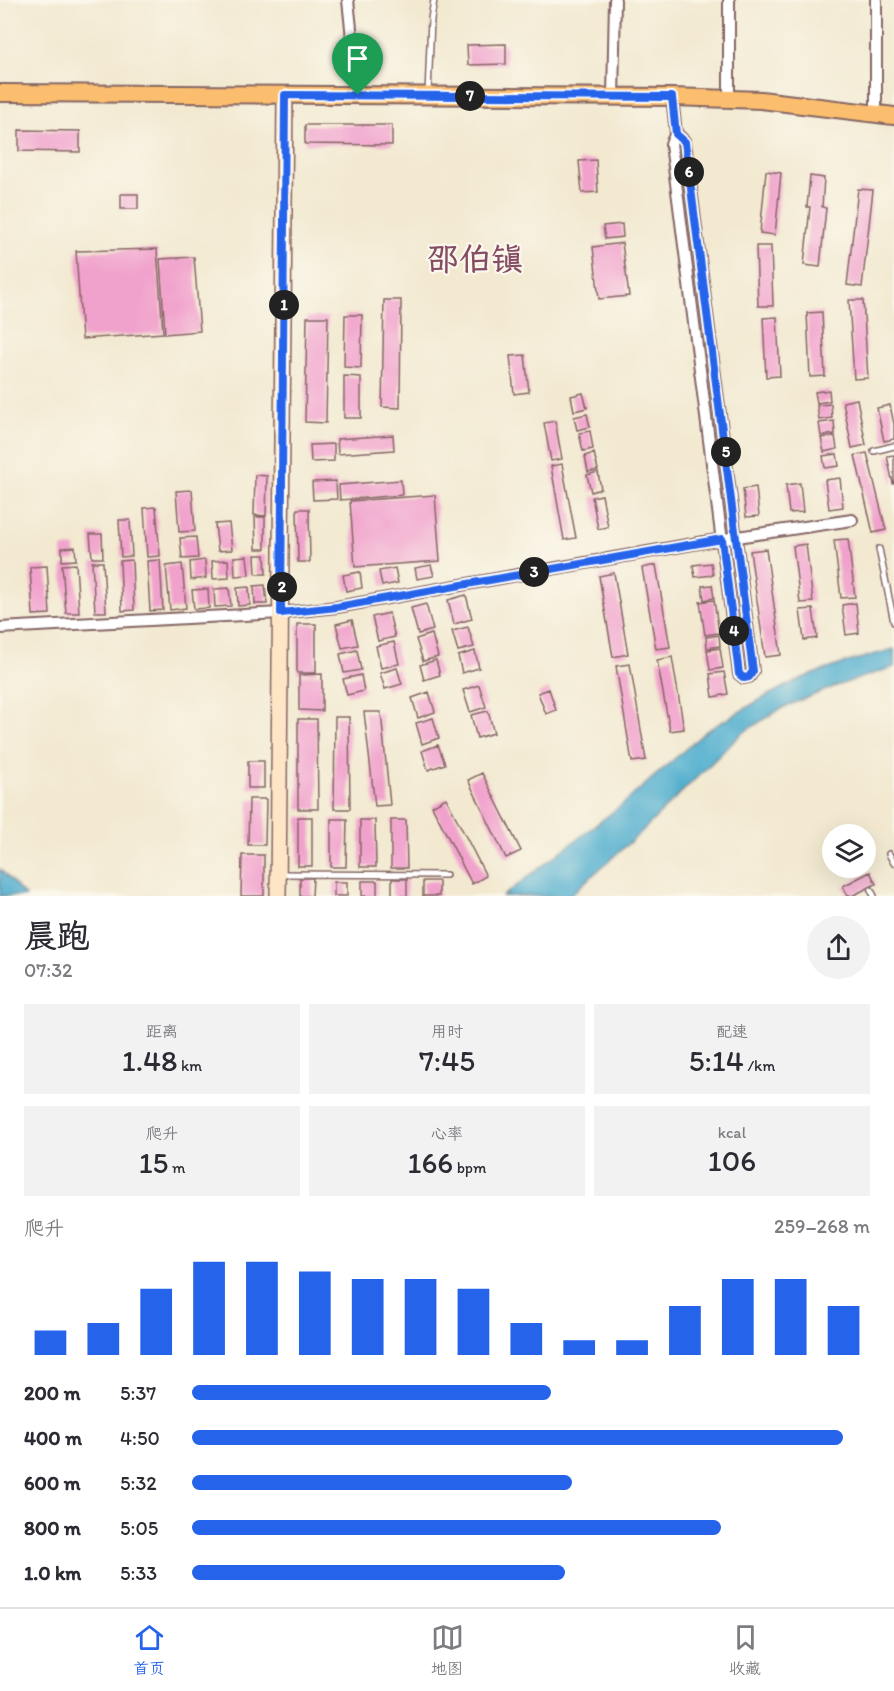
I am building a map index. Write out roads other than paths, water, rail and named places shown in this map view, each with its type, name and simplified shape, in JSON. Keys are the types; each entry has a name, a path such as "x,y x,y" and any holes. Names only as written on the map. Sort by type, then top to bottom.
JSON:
{"main road":[{"path":"0,93 672,97 761,100 894,116"},
{"path":"278,896 280,874 285,95"}],"street":[{"path":"348,0 358,95"},
{"path":"613,97 615,0"},
{"path":"729,0 729,99"},
{"path":"876,0 876,114"},
{"path":"672,97 676,134 671,144 739,674 744,678 749,677 753,671 737,537 685,142 676,134"},
{"path":"0,628 281,613 337,607 722,539 852,520"}],"lane":[{"path":"428,96 431,18 434,0"},
{"path":"874,451 894,446"},
{"path":"879,549 894,622"},
{"path":"889,854 894,862"},
{"path":"280,874 446,875"}],"water":[{"path":"894,649 894,667 836,686 782,708 742,733 637,836 569,896 503,896 623,804 706,731 770,694 805,677"},
{"path":"0,869 25,896 0,896"}],"district":[{"name":"邵伯镇","path":"475,259"}]}
